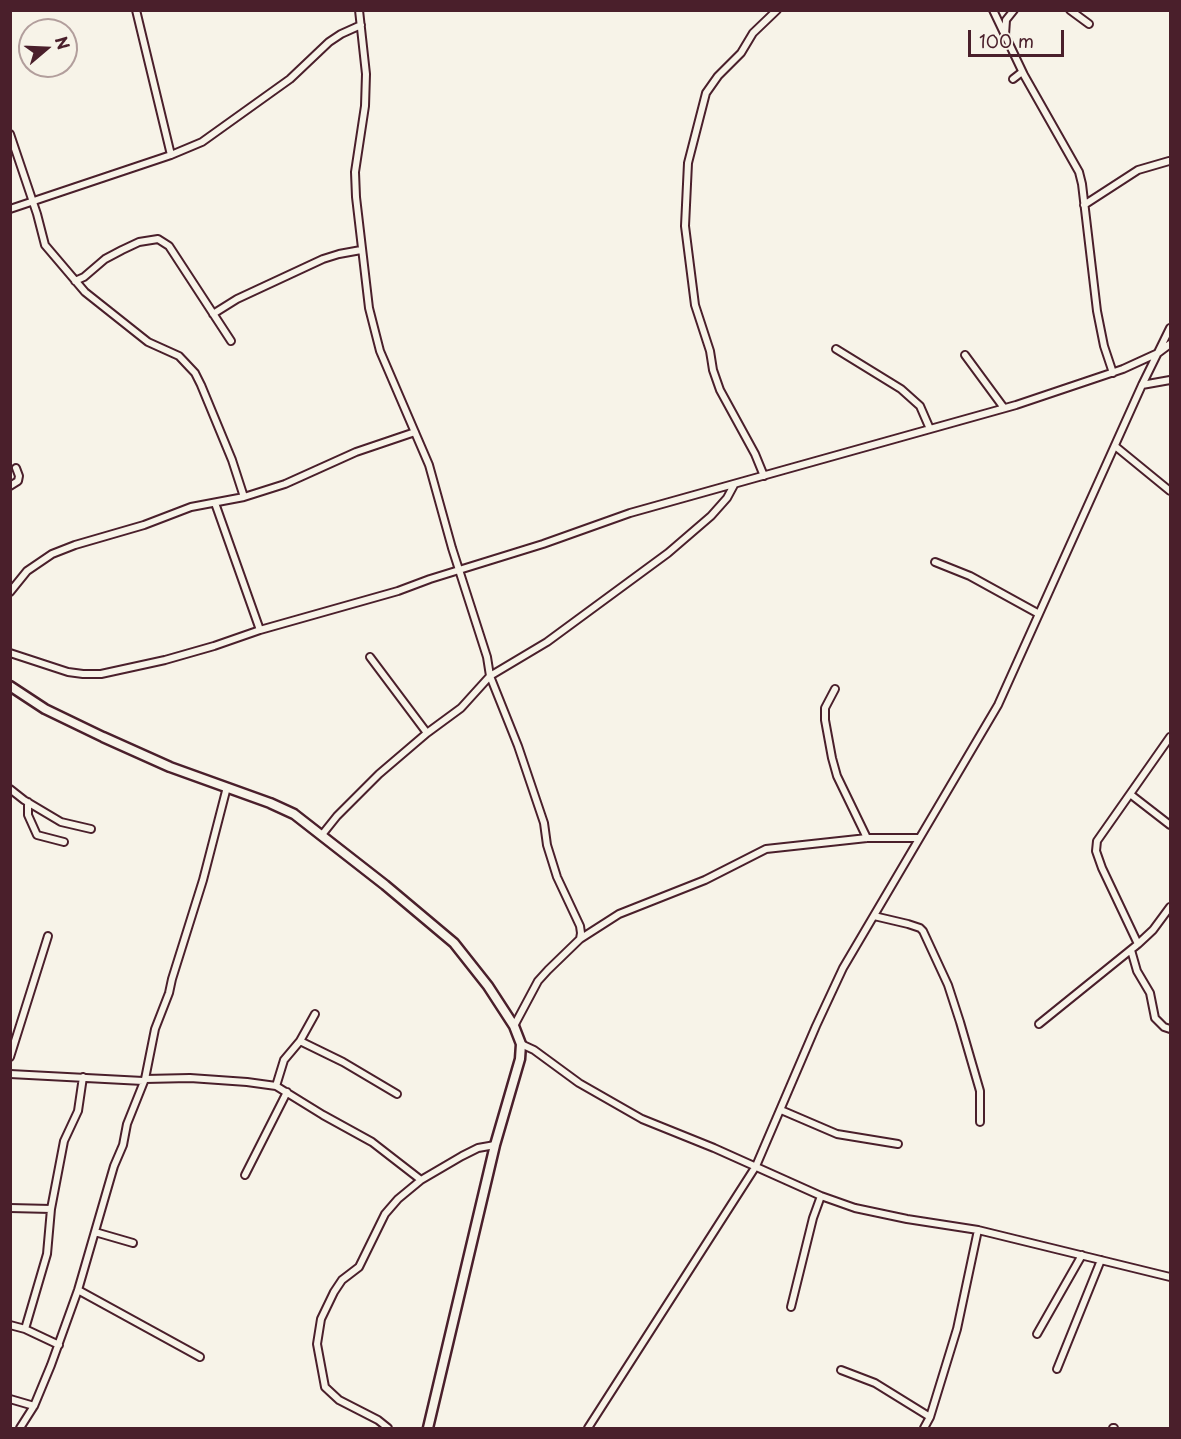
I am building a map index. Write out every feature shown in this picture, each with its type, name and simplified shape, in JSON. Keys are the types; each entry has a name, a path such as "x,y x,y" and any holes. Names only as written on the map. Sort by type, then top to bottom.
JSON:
{"street":[{"path":"136,10 171,155"},
{"path":"359,10 366,74 365,106 356,172 362,250 373,326 381,351 429,465 487,657 490,676 518,746 544,822 547,845 557,877 579,927 580,939"},
{"path":"764,476 755,454 720,390 713,370 710,351 695,305 685,226 688,163 706,93 718,76 741,53 753,33 777,10"},
{"path":"993,10 1022,72 1079,172 1097,311 1104,346 1113,373"},
{"path":"1005,35 1006,20 1014,10"},
{"path":"1070,10 1089,24"},
{"path":"10,209 171,155 202,142 290,79 329,42 361,25"},
{"path":"1013,78 1022,72"},
{"path":"10,134 45,245 85,291 134,332 158,348 179,356 195,373 232,460 244,497"},
{"path":"1084,205 1138,170 1169,161"},
{"path":"75,281 84,278 105,259 122,250 139,242 158,239 168,246 231,341"},
{"path":"213,314 237,299 323,259 362,250"},
{"path":"588,1428 756,1166 839,978 998,705 1114,446 1170,328"},
{"path":"10,653 68,672 101,674 165,660 398,591 630,513 1004,408 1113,373 1158,353 1170,344"},
{"path":"836,349 901,389 920,406 930,429"},
{"path":"965,356 1004,408"},
{"path":"1142,385 1155,385 1170,380"},
{"path":"10,592 27,571 52,555 75,545 144,525 191,507 244,497 304,476 372,446 414,432"},
{"path":"1114,446 1170,490"},
{"path":"10,486 18,481 16,468"},
{"path":"321,836 337,816 379,774 427,733 461,708 490,676 547,642 668,553 711,516 727,498 734,485"},
{"path":"215,503 260,630"},
{"path":"935,562 970,576 1039,614"},
{"path":"370,657 427,733"},
{"path":"10,686 45,709 103,737 170,766 294,814 385,885 454,943 488,986 514,1026 521,1044 520,1059 495,1145 428,1428"},
{"path":"835,689 825,708 832,758 837,776 867,838"},
{"path":"1138,944 1096,851 1097,841 1170,736"},
{"path":"20,1428 34,1406 78,1290 114,1166 123,1145 127,1124 144,1080 155,1029 166,1002 203,880 227,787"},
{"path":"10,789 61,822 92,830"},
{"path":"1130,794 1170,825"},
{"path":"28,802 28,815 37,835 64,842"},
{"path":"514,1026 538,981 580,939 619,914 705,880 766,849 867,838 919,838"},
{"path":"1039,1024 1138,944 1153,930 1170,907"},
{"path":"874,916 908,924 923,931 945,977 960,1022 980,1091 980,1122"},
{"path":"10,1057 48,936"},
{"path":"1131,950 1137,971 1150,993 1155,1018 1164,1027 1170,1029"},
{"path":"276,1086 284,1060 300,1041 315,1014"},
{"path":"300,1041 343,1062 396,1094"},
{"path":"521,1044 534,1050 579,1083 642,1119 756,1166 821,1196 855,1208 978,1230 1170,1278"},
{"path":"10,1074 144,1080 190,1078 276,1086 372,1142 421,1180"},
{"path":"25,1329 47,1254 51,1209 64,1141 78,1111 83,1077"},
{"path":"245,1175 287,1092"},
{"path":"781,1110 828,1131 898,1144"},
{"path":"388,1428 378,1420 339,1400 325,1387 317,1344 321,1319 334,1292 363,1261 386,1214 398,1199 421,1180 478,1148 495,1145"},
{"path":"791,1306 813,1218 821,1196"},
{"path":"10,1208 51,1209"},
{"path":"924,1428 930,1417 957,1329 978,1230"},
{"path":"95,1232 133,1243"},
{"path":"1037,1334 1082,1255"},
{"path":"1057,1369 1101,1260"},
{"path":"78,1290 200,1356"},
{"path":"10,1325 25,1329 59,1345"},
{"path":"841,1370 874,1383 930,1417"},
{"path":"10,1399 34,1406"}]}
